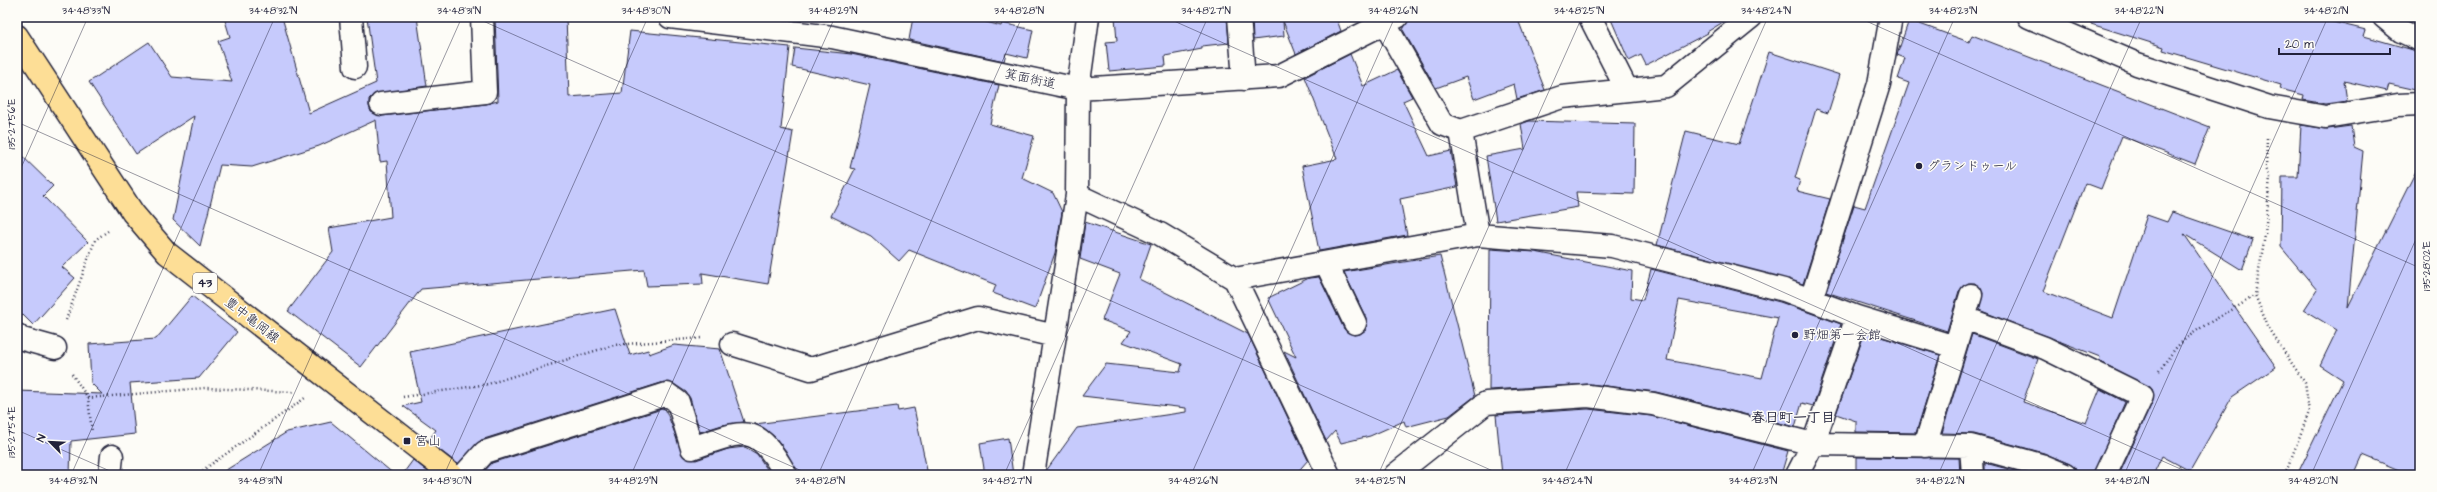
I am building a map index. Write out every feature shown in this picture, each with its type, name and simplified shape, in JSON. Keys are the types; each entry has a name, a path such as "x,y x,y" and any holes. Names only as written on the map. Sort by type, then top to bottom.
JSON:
{"main road":[{"name":"豊中亀岡線","path":"17,36 133,213 167,253 319,385 379,419 452,475"}],"street":[{"path":"351,17 355,67"},
{"path":"381,104 486,92 482,17"},
{"name":"箕面街道","path":"670,17 832,37 1078,89 1279,76 1387,19"},
{"path":"1033,475 1077,195 1078,89 1088,17"},
{"path":"1238,17 1244,78"},
{"path":"1590,17 1627,90"},
{"path":"1387,19 1442,124 1460,131 1562,97 1666,86 1751,17"},
{"path":"1811,300 1879,84 1891,17"},
{"path":"2029,17 2137,64 2269,107 2326,117 2398,105 2420,104"},
{"path":"2384,17 2401,30 2420,40"},
{"path":"1460,131 1478,235"},
{"path":"1077,195 1160,234 1235,279 1329,475"},
{"path":"1235,279 1478,235 1612,246 1784,290 1857,317 1955,347"},
{"path":"1326,263 1355,323"},
{"path":"1925,446 1971,295"},
{"path":"1797,475 1813,444 1857,317"},
{"path":"732,344 811,369 978,318 1055,336"},
{"path":"1965,318 2045,348 2142,396 2106,475"},
{"path":"18,340 56,348"},
{"path":"464,475 485,452 667,394 678,402 692,448 736,434 758,436 773,451 786,475"},
{"path":"1395,475 1486,404 1588,396 1653,404 1813,444 1972,446 2041,465 2065,475"},
{"path":"1972,446 1973,475"}],"path":[{"path":"2269,107 2266,168 2270,178 2265,235 2255,295 2269,329 2305,383 2309,412 2285,475"},
{"path":"111,466 93,444 88,398 56,348 95,240 133,213"},
{"path":"2142,396 2177,348 2208,324 2232,312 2255,295"},
{"path":"379,419 399,398 488,384 614,345 718,337 732,344"},
{"path":"88,398 205,388 319,385"},
{"path":"196,475 319,385"}],"building":[{"path":"224,17 282,17 309,113 376,83 367,17 417,17 427,86 374,94 369,99 371,112 382,116 486,104 498,101 495,17 566,17 569,97 622,93 630,31 790,47 781,129 793,132 768,284 702,273 703,284 647,286 644,270 421,289 361,367 288,311 333,252 329,228 391,217 387,161 380,162 376,120 319,146 252,167 220,165 200,246 173,220 194,116 136,154 89,82 149,42 172,77 232,82 218,41 230,37"},
{"path":"913,17 968,17 1001,26 1002,23 1033,30 1027,58 1006,53 1004,61 909,40"},
{"path":"1115,17 1227,17 1229,43 1202,46 1202,49 1165,56 1166,66 1109,71 1106,42 1117,41"},
{"path":"1252,17 1336,17 1341,31 1296,54 1283,21 1284,36 1253,40"},
{"path":"1409,17 1517,17 1545,90 1517,99 1514,84 1474,99 1466,77 1436,88 1403,30"},
{"path":"1610,17 1731,17 1707,32 1708,33 1646,65 1641,55 1629,61"},
{"path":"2092,17 2330,17 2329,21 2366,30 2364,36 2420,52 2420,91 2389,84 2387,91 2344,81 2347,101 2326,104 2303,100 2304,95 2280,89 2281,85 2163,50 2164,47 2091,24"},
{"path":"1909,20 1969,42 1972,35 2210,127 2195,164 2122,136 2101,189 2085,183 2043,291 2113,318 2147,215 2167,222 2172,212 2253,240 2242,270 2184,234 2276,367 2232,397 2190,471 2162,456 2153,475 2119,475 2153,401 2152,389 2099,361 2100,357 1979,310 1983,293 1975,283 1968,283 1959,291 1947,331 1826,292 1854,205 1865,208 1909,83 1898,79 1905,58 1897,55"},
{"path":"795,48 851,54 999,85 990,124 1034,136 1022,178 1053,193 1062,212 1055,253 1035,309 993,293 996,285 909,250 899,261 871,236 831,216 855,169 850,168 870,85 792,67"},
{"path":"1769,52 1840,75 1828,113 1816,109 1795,178 1800,180 1797,191 1830,199 1803,284 1657,245 1686,131 1739,144"},
{"path":"1350,54 1363,86 1397,70 1412,97 1403,101 1429,156 1451,151 1457,187 1400,199 1407,235 1319,251 1302,166 1337,159 1305,77"},
{"path":"1529,121 1635,124 1634,194 1576,192 1578,207 1496,221 1486,156 1525,149 1521,124"},
{"path":"2301,125 2328,129 2351,126 2354,147 2363,151 2348,307 2420,163 2420,475 2411,475 2363,455 2354,475 2297,475 2343,380 2320,365 2337,330 2304,310 2317,290 2281,247 2282,177 2298,177"},
{"path":"17,151 53,186 43,196 88,242 62,267 75,278 33,325 17,309"},
{"path":"1085,222 1151,244 1139,279 1248,334 1308,460 1295,475 1046,475 1046,471 1077,428 1186,412 1186,408 1082,396 1106,364 1180,372 1182,364 1123,342 1131,331 1102,320 1120,274 1080,259"},
{"path":"1490,249 1535,252 1632,271 1631,298 1643,300 1651,269 1780,302 1841,324 1813,406 1802,403 1795,427 1656,392 1590,384 1489,390","holes":["1679,300 1778,318 1762,378 1667,360"]},
{"path":"1440,256 1475,396 1449,416 1406,427 1404,421 1370,436 1341,443 1335,431 1326,441 1284,351 1296,357 1268,298 1309,278 1319,277 1344,329 1354,335 1360,334 1366,330 1366,318 1344,272"},
{"path":"192,296 237,332 199,378 130,383 135,434 71,441 70,475 17,475 17,391 102,394 91,383 89,344 156,339"},
{"path":"615,309 630,355 648,350 649,354 674,345 720,349 744,422 722,425 700,432 690,398 686,392 674,384 664,382 481,440 458,464 428,441 436,430 403,406 421,402 410,352"},
{"path":"1865,332 1940,355 1916,433 1856,432 1856,421 1836,414"},
{"path":"1972,334 2038,359 2023,402 2086,423 2100,389 2125,402 2093,475 2077,475 2075,468 2070,464 2044,453 1974,434 1942,433"},
{"path":"897,406 898,411 914,408 928,475 798,475 786,451 775,437 764,428 755,424"},
{"path":"665,408 684,457 696,460 728,449 745,447 757,454 771,475 481,475 492,463"},
{"path":"1588,409 1651,416 1788,451 1781,475 1502,475 1496,415"},
{"path":"331,422 395,475 218,475 287,432"},
{"path":"1008,438 1013,475 985,475 980,443"},
{"path":"1856,457 1959,458 1960,475 1856,475"},
{"path":"413,460 432,475 402,475"},
{"path":"1985,463 2030,475 1985,475"}],"place":[{"name":"グランドゥール","path":"1919,166"},
{"name":"野畑第一会館","path":"1795,335"},
{"name":"宮山","path":"407,441"}],"district":[{"name":"春日町一丁目","path":"1793,418"}]}
